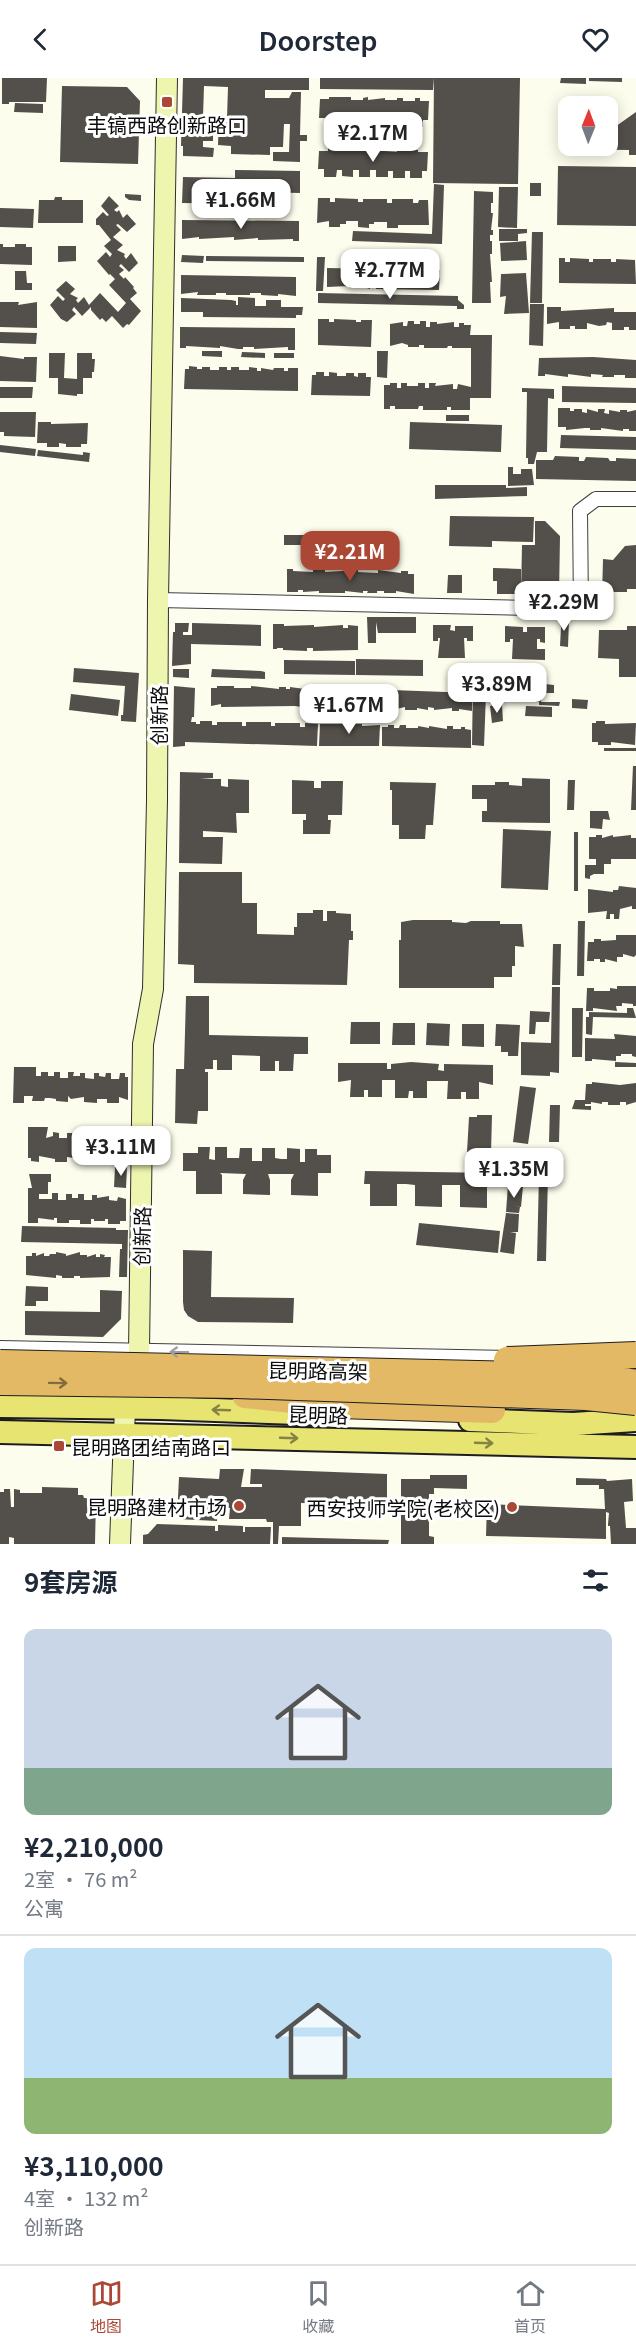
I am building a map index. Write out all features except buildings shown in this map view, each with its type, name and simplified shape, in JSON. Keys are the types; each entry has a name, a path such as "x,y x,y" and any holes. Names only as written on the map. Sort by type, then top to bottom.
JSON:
{"highway":[{"path":"299,1369 372,1360 471,1362 636,1357"},
{"name":"昆明路高架","path":"0,1363 299,1369 583,1378 636,1383"},
{"name":"昆明路高架","path":"0,1382 161,1384 586,1397 636,1402"},
{"path":"161,1384 339,1405 636,1418"}],"main road":[{"name":"昆明路","path":"0,1406 125,1407 573,1424 636,1418"},
{"name":"昆明路","path":"0,1432 123,1433 636,1447"}],"street":[{"name":"创新路","path":"139,1352 144,1044 153,989 167,78"},
{"path":"158,600 581,609 580,510 596,498 636,499"},
{"path":"0,1348 572,1359 636,1357"},
{"path":"120,1544 125,1407 139,1352"},
{"path":"572,1359 573,1424"}],"place":[{"name":"丰镐西路创新路口","path":"167,102"},
{"name":"昆明路团结南路口","path":"59,1446"},
{"name":"昆明路建材市场","path":"239,1506"},
{"name":"西安技师学院(老校区)","path":"512,1507"}]}
